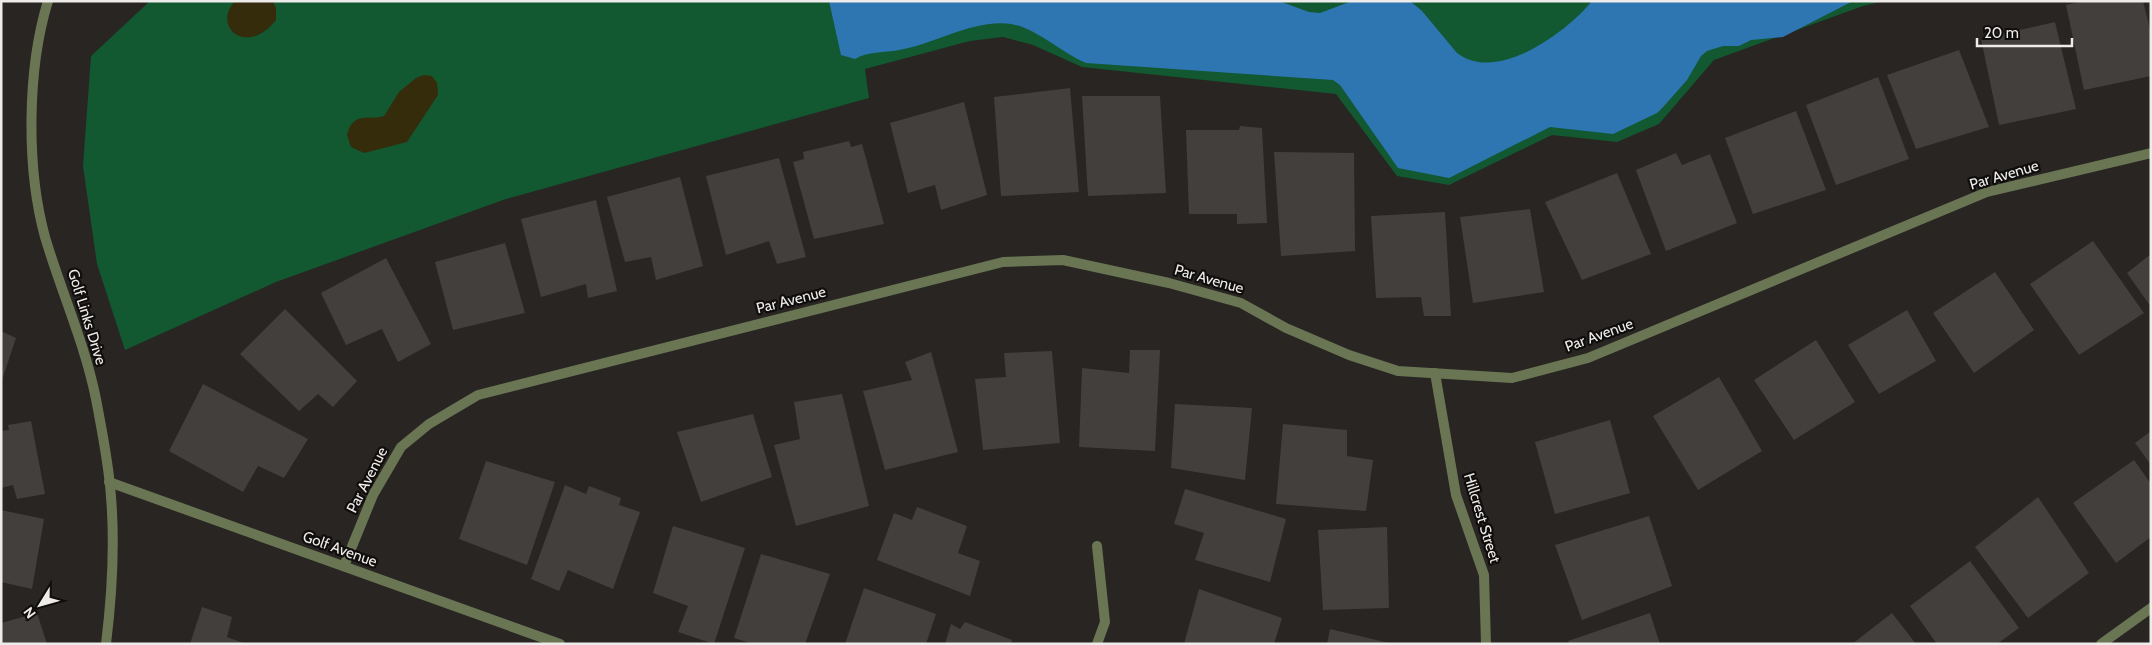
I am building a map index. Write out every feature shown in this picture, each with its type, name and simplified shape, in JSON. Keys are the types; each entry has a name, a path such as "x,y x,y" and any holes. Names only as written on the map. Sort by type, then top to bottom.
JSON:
{"street":[{"name":"Golf Links Drive","path":"48,1 40,28 33,100 33,167 45,236 73,318 96,398 112,497 112,595 106,644"},
{"name":"Par Avenue","path":"344,566 373,495 401,447 429,424 478,395 1003,262 1063,260 1169,283 1241,303 1286,328 1349,355 1398,371 1512,378 1588,358 1987,192 2151,153"},
{"name":"Hillcrest Street","path":"1435,373 1456,495 1484,575 1486,644"},
{"name":"Golf Avenue","path":"109,482 560,644"},
{"path":"1097,546 1105,622 1097,644"},
{"path":"2102,644 2151,608"}],"green space":[{"path":"150,1 1884,1 1863,6 1714,60 1659,124 1617,142 1552,135 1449,185 1397,176 1336,94 1082,67 1033,45 1003,37 970,41 865,69 869,98 503,200 276,282 125,350 97,264 83,166 91,56"}],"sand":[{"path":"235,1 273,1 276,8 276,20 265,31 254,36 244,37 236,34 230,28 227,20 229,11"},
{"path":"424,75 432,76 437,83 438,95 407,142 364,153 351,147 347,135 353,122 362,118 384,116 399,92 416,78"}],"water":[{"path":"829,1 1279,1 1309,12 1320,13 1352,1 1410,1 1422,11 1457,53 1473,61 1491,62 1511,58 1549,39 1566,27 1592,1 1853,1 1783,37 1751,40 1739,46 1723,46 1707,51 1701,56 1687,80 1657,113 1613,134 1550,127 1449,178 1398,168 1340,85 1333,80 1086,63 1030,30 1011,24 997,23 969,28 913,47 871,53 855,59 841,55"}],"building":[{"path":"2083,1 2143,1 2151,33 2151,76 2084,90 2066,5"},
{"path":"2055,22 2076,109 1999,125 1981,39"},
{"path":"1959,50 1989,127 1916,149 1887,75"},
{"path":"1878,77 1909,159 1836,185 1806,105"},
{"path":"1070,88 1079,192 1001,196 994,97"},
{"path":"1082,96 1160,96 1166,193 1088,196"},
{"path":"964,102 987,195 941,210 935,185 908,193 890,123"},
{"path":"1796,111 1826,190 1753,214 1725,138"},
{"path":"1240,126 1262,128 1267,223 1237,224 1237,214 1189,214 1186,130 1239,130"},
{"path":"849,141 851,147 862,144 884,224 814,239 793,162 804,159 803,152"},
{"path":"1274,152 1354,153 1355,251 1281,256"},
{"path":"1676,153 1682,165 1710,154 1737,223 1666,251 1636,170"},
{"path":"779,158 806,257 777,264 769,241 726,255 706,176"},
{"path":"1617,173 1651,254 1582,280 1545,202"},
{"path":"680,177 703,266 656,280 651,257 625,262 607,197"},
{"path":"596,200 617,291 588,298 586,284 541,297 521,219"},
{"path":"1530,209 1544,292 1473,303 1460,217"},
{"path":"1445,212 1451,316 1424,316 1421,297 1376,298 1371,216"},
{"path":"2093,241 2144,313 2079,355 2030,284"},
{"path":"505,243 525,313 453,330 435,262"},
{"path":"2151,254 2151,307 2127,273"},
{"path":"386,258 431,344 398,362 382,329 346,345 321,293"},
{"path":"1995,272 2034,330 1974,373 1933,313"},
{"path":"285,309 357,381 333,407 318,394 299,411 240,354"},
{"path":"1907,310 1936,361 1879,394 1848,345"},
{"path":"1,331 16,338 2,380 1,380"},
{"path":"1816,340 1855,402 1794,440 1754,380"},
{"path":"1130,350 1160,350 1155,451 1079,447 1082,368 1129,373"},
{"path":"1052,351 1060,443 983,450 975,379 1006,377 1004,353"},
{"path":"931,352 958,452 885,470 863,391 912,380 905,362"},
{"path":"1719,377 1762,451 1698,490 1653,416"},
{"path":"203,384 308,439 284,478 258,466 243,492 169,451"},
{"path":"842,394 869,506 796,526 774,445 800,439 794,402"},
{"path":"1175,404 1252,408 1245,480 1171,468"},
{"path":"753,414 772,477 701,502 677,432"},
{"path":"1610,420 1630,493 1555,514 1535,442"},
{"path":"31,421 45,494 17,499 13,485 1,488 1,431 9,430 8,425"},
{"path":"1283,424 1347,430 1347,456 1373,460 1366,511 1276,504"},
{"path":"2151,431 2151,465 2135,443"},
{"path":"2134,460 2151,484 2151,537 2116,563 2073,503"},
{"path":"486,461 555,482 527,565 459,539"},
{"path":"565,485 586,494 589,486 621,498 619,505 640,512 613,589 568,570 559,591 531,579"},
{"path":"1185,489 1286,519 1270,582 1195,560 1204,533 1174,524"},
{"path":"2038,497 2089,573 2028,618 1975,547"},
{"path":"917,507 967,526 958,553 980,561 970,596 877,560 894,513 912,520"},
{"path":"1,510 44,519 32,589 1,582"},
{"path":"1649,516 1672,586 1582,620 1555,545"},
{"path":"673,526 745,548 714,644 678,632 688,606 653,593"},
{"path":"1387,527 1389,608 1323,610 1318,530"},
{"path":"761,554 830,574 805,644 753,644 734,638"},
{"path":"1970,561 2019,628 1997,644 1937,644 1910,606"},
{"path":"864,588 936,614 926,644 845,644"},
{"path":"1199,589 1282,618 1274,644 1184,644"},
{"path":"202,607 232,617 227,637 246,644 190,644"},
{"path":"37,613 47,644 1,644 1,623"},
{"path":"1650,613 1660,644 1569,644 1568,641"},
{"path":"1892,613 1916,644 1852,644"},
{"path":"965,622 1012,640 1011,644 945,644 951,624 960,629"},
{"path":"1330,629 1389,643 1389,644 1327,644"}]}
